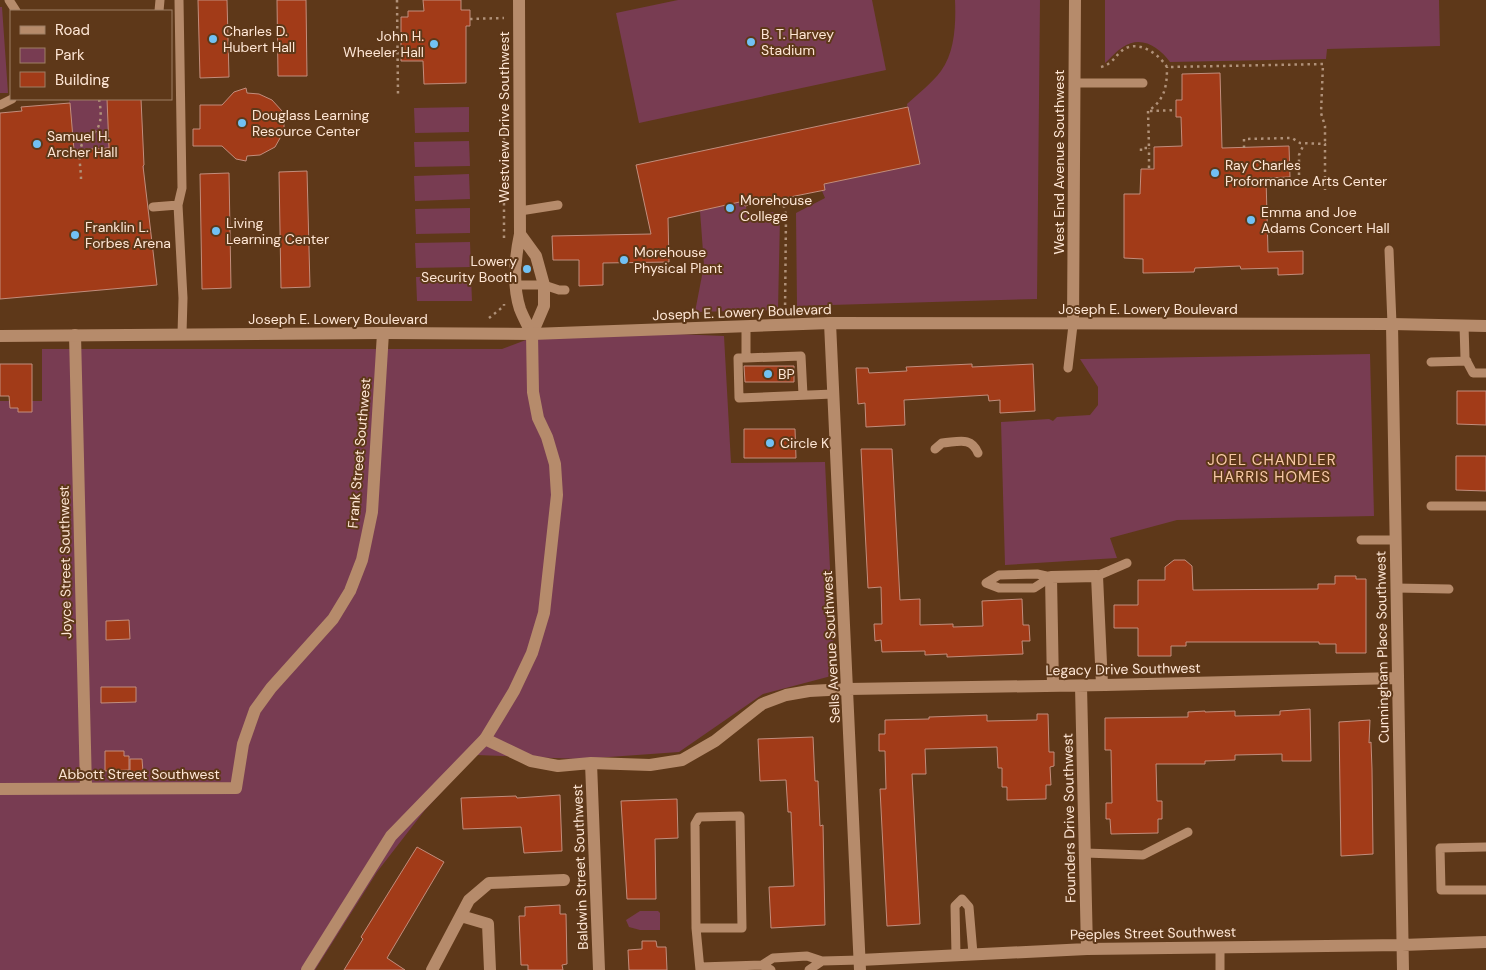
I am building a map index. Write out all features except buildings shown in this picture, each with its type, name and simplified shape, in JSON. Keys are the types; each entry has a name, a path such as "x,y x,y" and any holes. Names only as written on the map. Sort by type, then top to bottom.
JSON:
{"street":[{"name":"Westview Drive Southwest","path":"307,970 392,836 485,739 514,691 532,653 544,613 558,495 555,464 547,437 538,418 533,392 532,334 520,307 516,285 516,256 520,234 519,0"},
{"name":"West End Avenue Southwest","path":"1072,325 1075,0"},
{"name":"Westview Drive Southwest","path":"520,234 536,256 544,285 544,306 532,334"},
{"name":"Joseph E. Lowery Boulevard","path":"0,336 383,333 532,334 830,323 1072,325 1392,324 1486,326"},
{"name":"Sells Avenue Southwest","path":"830,323 860,965"},
{"name":"Cunningham Place Southwest","path":"1392,324 1403,970"},
{"name":"Frank Street Southwest","path":"306,648 333,619 350,591 362,560 372,512 383,333"},
{"name":"Joyce Street Southwest","path":"75,335 86,788"},
{"path":"1053,686 1051,578 1097,576 1102,685"},
{"name":"Abbott Street Southwest","path":"0,789 236,788 243,744 256,710 271,688 306,648"},
{"name":"Legacy Drive Southwest","path":"848,689 1081,686 1398,678"},
{"name":"Founders Drive Southwest","path":"1081,686 1087,949"},
{"path":"485,739 531,761 558,766 591,764 650,765 682,760 715,741 762,704 786,695 809,691 848,689"},
{"name":"Baldwin Street Southwest","path":"591,764 599,970"},
{"name":"Baldwin Street Southwest","path":"432,970 469,900 489,883 564,880"},
{"path":"461,916 488,924 490,970"},
{"name":"Peeples Street Southwest","path":"860,965 956,955 1087,949 1402,945 1486,942"}],"lane":[{"path":"179,0 182,188 178,204 183,298 182,334"},
{"path":"1074,83 1143,83"},
{"path":"153,207 178,204"},
{"path":"520,211 558,205"},
{"path":"1389,250 1392,324"},
{"path":"516,285 544,285 565,290"},
{"path":"1068,368 1072,325"},
{"path":"1464,325 1467,361 1473,373 1486,373"},
{"path":"746,326 746,358"},
{"path":"803,395 801,356 738,358 739,398 833,394"},
{"path":"1431,362 1467,361"},
{"path":"935,449 942,443 970,441 978,453"},
{"path":"1431,506 1486,506"},
{"path":"1361,540 1396,540"},
{"path":"1097,576 1127,563"},
{"path":"1036,574 1051,578 1034,588 999,588 986,583 999,575 1036,574"},
{"path":"1396,588 1448,589"},
{"path":"696,928 742,928 740,816 700,818 694,824 696,928 700,969"},
{"path":"1085,854 1143,855 1188,832"},
{"path":"1486,847 1440,848 1441,890 1486,890"},
{"path":"956,955 955,906 962,899 968,907 973,954"},
{"path":"1220,947 1220,970"},
{"name":"Peeples Street Southwest","path":"700,969 762,965 773,958 807,956 822,961 860,965"},
{"path":"809,970 822,961"},
{"path":"762,965 771,970"}],"path":[{"path":"398,0 398,94"},
{"path":"470,18 504,18"},
{"path":"1101,67 1109,65 1121,52 1132,47 1154,53 1162,60 1167,67 1166,89 1159,102 1148,111"},
{"path":"1167,67 1323,64 1321,113 1325,126 1325,190"},
{"path":"81,179 81,147 83,140 95,132 100,122 99,100"},
{"path":"1148,111 1176,110"},
{"path":"1148,111 1149,168"},
{"path":"504,117 504,246"},
{"path":"1244,148 1244,139 1292,138 1304,144 1325,144"},
{"path":"1266,183 1299,181 1299,155 1304,144"},
{"path":"1141,151 1141,148 1149,148"},
{"path":"782,199 786,215 785,313"},
{"path":"489,318 504,306 504,296"}],"green space":[{"name":"B. T. Harvey Stadium","path":"678,0 872,0 886,70 639,123 616,13"},
{"path":"955,0 1040,0 1037,299 797,306 796,213 825,198 822,191 825,190 824,184 920,164 907,104 933,80 946,63 954,37"},
{"path":"1105,0 1439,0 1440,46 1327,49 1326,59 1170,62 1155,47 1136,42 1120,49 1105,63"},
{"path":"0,7 2,7 8,93 0,93"},
{"path":"69,100 107,100 109,148 87,168 144,165 144,174 77,174"},
{"path":"469,107 469,132 415,133 414,108"},
{"path":"469,141 470,166 415,167 414,142"},
{"path":"469,174 470,199 415,201 414,176"},
{"path":"744,201 748,214 773,212 780,217 778,310 695,312 704,265 700,211"},
{"path":"470,208 470,233 416,234 415,209"},
{"path":"470,242 471,267 416,268 415,243"},
{"path":"471,276 472,301 417,301 416,277"},
{"path":"555,329 724,336 731,463 825,462 835,675 763,694 679,752 581,759 476,755 425,810 377,872 315,970 0,970 0,401 42,401 42,349 502,349"},
{"path":"1370,354 1374,516 1177,520 1110,538 1117,558 1005,565 1001,422 1049,419 1053,421 1057,417 1090,415 1098,405 1098,387 1080,359"},
{"path":"640,911 658,911 660,913 660,930 640,930 629,927 626,920"}],"place":[{"name":"Charles D. Hubert Hall","path":"213,39"},
{"name":"B. T. Harvey Stadium","path":"751,42"},
{"name":"John H. Wheeler Hall","path":"434,44"},
{"name":"Douglass Learning Resource Center","path":"242,123"},
{"name":"Samuel H. Archer Hall","path":"37,144"},
{"name":"Ray Charles Proformance Arts Center","path":"1215,173"},
{"name":"Morehouse College","path":"730,208"},
{"name":"Emma and Joe Adams Concert Hall","path":"1251,220"},
{"name":"Living Learning Center","path":"216,231"},
{"name":"Franklin L. Forbes Arena","path":"75,235"},
{"name":"Morehouse Physical Plant","path":"624,260"},
{"name":"Lowery Security Booth","path":"527,269"},
{"name":"BP","path":"768,374"},
{"name":"Circle K","path":"770,443"}],"district":[{"name":"JOEL CHANDLER HARRIS HOMES","path":"1272,468"}]}
